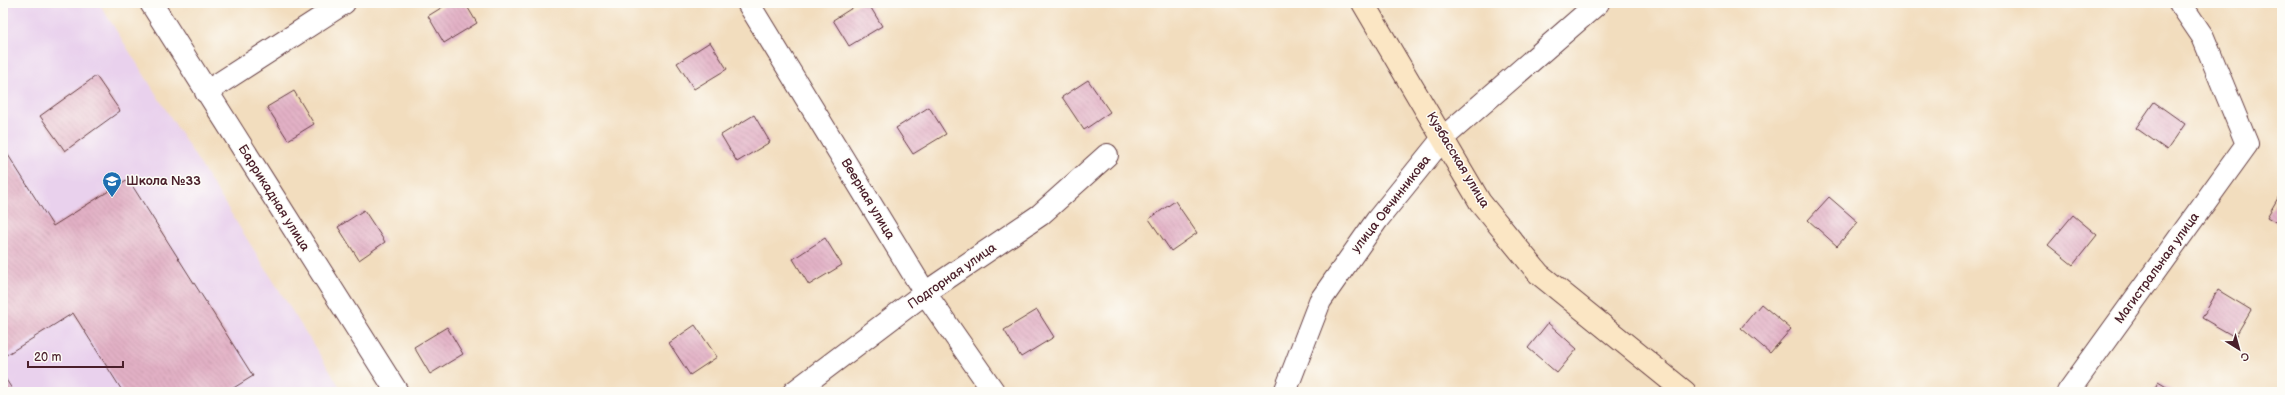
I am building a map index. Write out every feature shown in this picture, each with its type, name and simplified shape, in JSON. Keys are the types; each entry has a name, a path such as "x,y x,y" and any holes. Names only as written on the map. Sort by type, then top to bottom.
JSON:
{"street":[{"name":"Баррикадная улица","path":"150,3 397,392"},
{"path":"206,92 344,3"},
{"name":"Веерная улица","path":"748,3 925,293 994,392"},
{"name":"Кузбасская улица","path":"1363,3 1444,137 1480,202 1539,274 1685,392"},
{"name":"улица Овчинникова","path":"1285,392 1320,301 1377,220 1444,137 1598,3"},
{"name":"Магистральная улица","path":"2068,392 2247,144 2204,37 2180,3"},
{"name":"Подгорная улица","path":"794,392 925,293 1040,215 1107,155"}],"shaded area":[{"name":"Школа №33","path":"3,3 99,3 343,392 3,392"}],"building":[{"path":"449,3 465,3 477,23 444,43 428,16"},
{"path":"860,3 868,3 882,26 849,46 833,20"},
{"path":"710,42 727,69 694,89 677,63"},
{"path":"96,76 120,111 65,151 40,116"},
{"path":"1088,80 1110,112 1084,130 1062,97"},
{"path":"294,91 314,124 288,140 267,107"},
{"path":"2154,102 2185,124 2167,150 2136,128"},
{"path":"929,107 946,134 913,154 896,128"},
{"path":"754,115 770,142 737,162 721,135"},
{"path":"3,147 53,226 128,179 253,376 227,392 123,392 73,313 3,357"},
{"path":"2282,191 2282,226 2267,217"},
{"path":"1829,197 1858,222 1837,246 1808,220"},
{"path":"1175,201 1197,233 1171,251 1149,219"},
{"path":"364,210 385,242 359,260 338,227"},
{"path":"2073,215 2097,235 2073,265 2048,245"},
{"path":"825,238 842,265 809,285 793,259"},
{"path":"2218,290 2251,310 2235,337 2202,318"},
{"path":"1761,304 1791,329 1770,353 1741,328"},
{"path":"1037,310 1054,337 1021,357 1004,330"},
{"path":"1548,323 1577,349 1557,373 1528,348"},
{"path":"695,325 717,357 690,375 669,343"},
{"path":"447,327 463,354 430,374 414,347"},
{"path":"3,375 14,392 3,392"},
{"path":"2158,382 2175,392 2153,392"}],"place":[{"name":"Школа №33","path":"112,198"}]}
